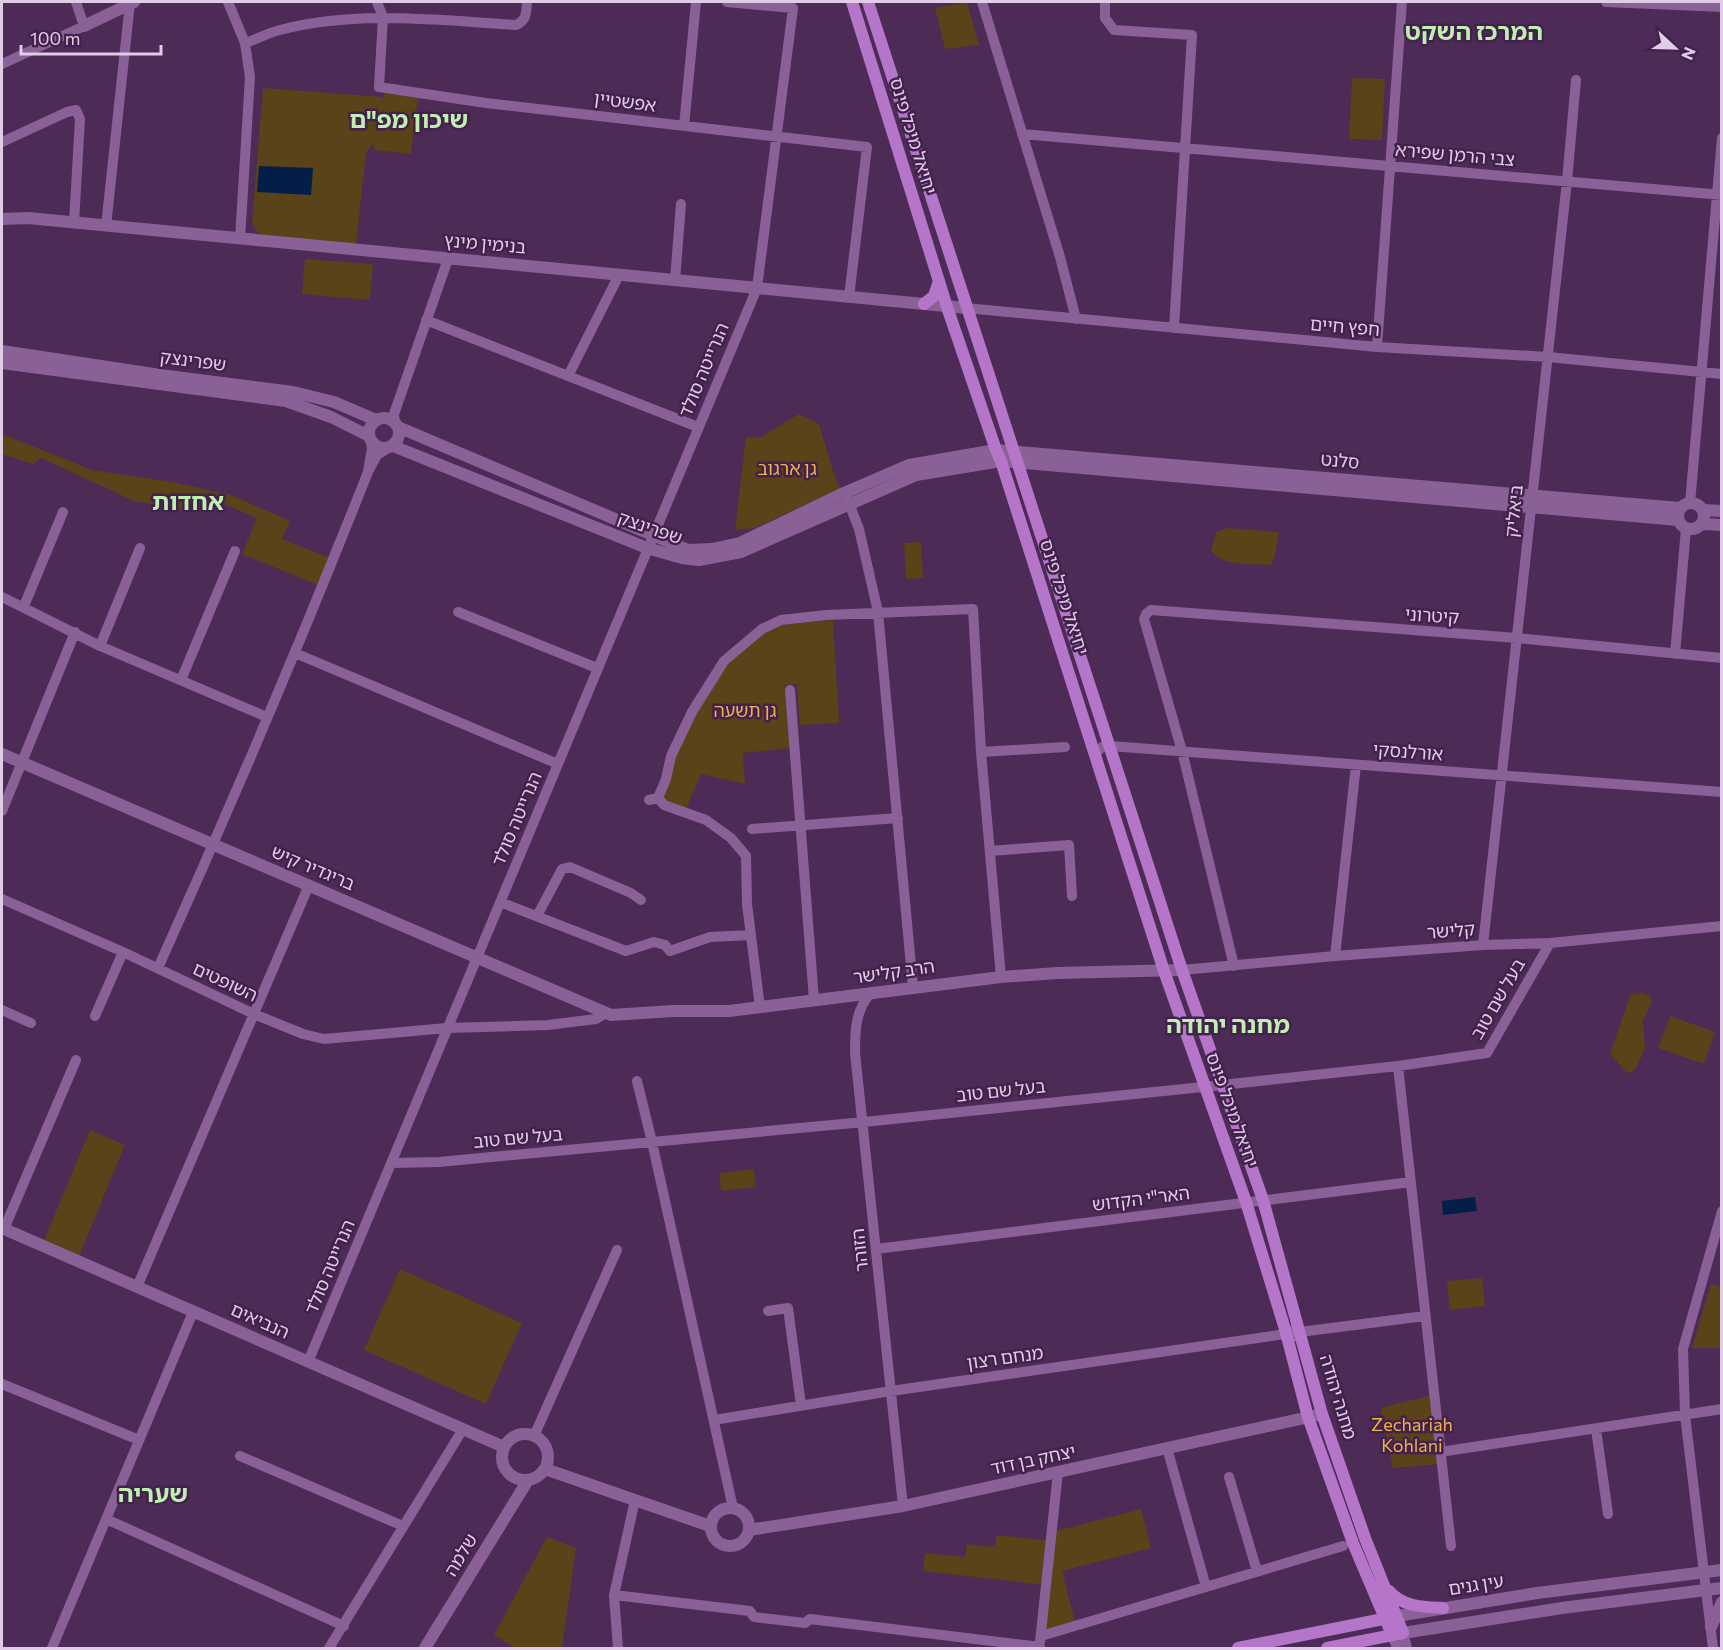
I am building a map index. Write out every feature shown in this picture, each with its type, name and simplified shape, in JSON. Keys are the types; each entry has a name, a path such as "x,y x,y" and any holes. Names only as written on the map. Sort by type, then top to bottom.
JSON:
{"main road":[{"name":"יחיאל מיכל פינס","path":"852,2 947,307 999,456 1164,971 1246,1202"},
{"name":"יחיאל מיכל פינס","path":"868,2 1182,970 1263,1200"},
{"path":"924,304 934,296 939,281"},
{"name":"מחנה יהודה","path":"1263,1200 1322,1414 1365,1538 1386,1588 1392,1617"},
{"name":"מחנה יהודה","path":"1246,1202 1308,1417 1353,1543 1392,1617"},
{"path":"1386,1588 1395,1598 1403,1602 1422,1607 1443,1608"},
{"path":"1392,1617 1398,1634"},
{"name":"עין גנים","path":"1238,1648 1392,1617"},
{"name":"עין גנים","path":"1327,1648 1398,1634"}],"street":[{"path":"76,2 84,26"},
{"path":"2,64 132,2"},
{"path":"106,226 132,2"},
{"path":"228,2 245,43 250,77 240,239"},
{"path":"377,2 383,17"},
{"path":"245,43 280,30 351,19 383,17 516,25 522,22 526,15 526,2"},
{"path":"684,126 696,2"},
{"name":"הנרייטה סולד","path":"308,1362 757,288 793,8 727,2"},
{"path":"982,2 1076,319"},
{"path":"1105,2 1105,18 1114,30 1192,35 1174,328"},
{"path":"1377,347 1402,2"},
{"path":"1605,2 1722,7"},
{"name":"אפשטיין","path":"383,17 380,87 486,103 867,147 849,297"},
{"name":"ביאליק","path":"1483,945 1567,182 1576,80"},
{"path":"2,142 76,110 80,119 74,223"},
{"name":"צבי הרמן שפירא","path":"1022,134 1719,195"},
{"path":"1675,654 1684,515 1719,195 1722,138"},
{"path":"675,280 681,204"},
{"name":"בנימין מינץ","path":"2,219 28,218 966,308"},
{"path":"158,968 214,845 368,472 377,455 391,447 399,438 390,421 448,259"},
{"path":"568,375 619,275"},
{"name":"חפץ חיים","path":"966,308 1377,347 1548,357 1722,374"},
{"path":"426,320 698,427"},
{"name":"שפרינצק","path":"2,351 293,392 334,402 390,421 650,542"},
{"name":"שפרינצק","path":"2,363 286,400 331,417 370,438"},
{"path":"368,472 372,448 370,427 390,421"},
{"path":"976,454 987,445 989,428"},
{"path":"370,438 378,448 391,447"},
{"name":"שפרינצק","path":"391,447 650,542 688,550 712,549 740,543 847,499 916,476 999,456"},
{"name":"שפרינצק","path":"847,499 909,465 976,454 999,456"},
{"name":"סלנט","path":"999,456 1684,515"},
{"path":"847,499 860,529 878,612 913,987"},
{"path":"1684,515 1697,504 1703,510 1702,524"},
{"path":"1703,510 1722,511"},
{"path":"24,606 63,512"},
{"path":"1684,515 1695,529 1702,524 1722,525"},
{"path":"100,646 140,548"},
{"path":"181,680 235,551"},
{"path":"2,597 100,646 267,717"},
{"path":"760,1007 747,904 746,856 731,838 706,820 664,805 654,799 666,779 671,756 692,712 724,661 762,629 781,620 878,612 974,609 981,752 1001,977"},
{"name":"קיטרוני","path":"1182,752 1144,619 1151,610 1517,638 1722,658"},
{"path":"458,612 597,668"},
{"path":"2,811 75,632"},
{"path":"295,653 558,764"},
{"path":"790,690 814,1000"},
{"path":"1095,754 1102,747 1110,746"},
{"name":"אורלנסקי","path":"1110,746 1722,792"},
{"path":"981,752 1065,747"},
{"path":"1182,752 1234,966"},
{"name":"בריגדיר קיש","path":"2,754 609,1014"},
{"path":"1335,956 1356,765"},
{"path":"752,829 898,818"},
{"path":"990,851 1069,845 1072,896"},
{"path":"537,916 562,869 570,867 631,893 641,900"},
{"path":"137,1287 309,885"},
{"name":"השופטים","path":"2,899 123,951 254,1014 303,1034 324,1039 447,1028 548,1025 596,1019 609,1014"},
{"path":"500,902 626,951 654,942 665,945 670,951 710,938 751,935"},
{"name":"קלישר","path":"1182,970 1483,945 1550,943 1722,926"},
{"name":"בעל שם טוב","path":"391,1163 439,1162 864,1122 1398,1066 1487,1053 1550,943"},
{"path":"95,1016 123,951"},
{"name":"הרב קלישר","path":"609,1014 729,1011 1001,977 1057,973 1182,970"},
{"name":"הזוהר","path":"870,994 863,1002 855,1030 855,1053 903,1506"},
{"path":"2,1010 31,1023"},
{"path":"3,1228 76,1060"},
{"path":"1398,1066 1451,1546"},
{"path":"637,1082 733,1508"},
{"name":"האר\"י הקדוש","path":"876,1249 1411,1182"},
{"path":"1713,1648 1685,1414 1683,1349 1722,1211"},
{"name":"הנביאים","path":"3,1228 504,1447"},
{"path":"534,1436 617,1250"},
{"path":"768,1311 788,1308 801,1405"},
{"path":"52,1648 193,1311"},
{"path":"1287,1340 1291,1332 1299,1328 1425,1317"},
{"name":"מנחם רצון","path":"714,1420 891,1391 1287,1340"},
{"path":"2,1384 139,1440"},
{"path":"1440,1452 1722,1409"},
{"name":"יצחק בן דוד","path":"749,1530 903,1506 1322,1414"},
{"path":"329,1648 463,1429"},
{"path":"1596,1429 1608,1514"},
{"path":"519,1435 534,1436 545,1446 547,1454 545,1468 534,1478 528,1480 515,1478 505,1469 502,1456 504,1447 519,1435"},
{"path":"1167,1448 1206,1587"},
{"path":"240,1456 403,1526"},
{"path":"545,1468 710,1526"},
{"path":"1040,1644 1059,1472"},
{"path":"1229,1477 1257,1571"},
{"name":"שלמה","path":"425,1648 528,1480"},
{"path":"618,1648 614,1594 635,1500"},
{"path":"733,1508 747,1517 749,1530 745,1540 740,1544 727,1547 714,1539 710,1526 715,1515 720,1511 733,1508"},
{"path":"106,1519 344,1626"},
{"path":"614,1594 750,1611 754,1617 805,1623 810,1619 1040,1644 1206,1587 1343,1546"},
{"name":"עין גנים","path":"1392,1617 1537,1593 1722,1570"},
{"name":"עין גנים","path":"1398,1634 1562,1608 1722,1588"},
{"path":"1711,1627 1722,1602"},
{"path":"1396,1648 1398,1634"},
{"path":"1398,1634 1407,1648"}],"green space":[{"path":"967,2 979,45 945,49 935,8"},
{"path":"1352,78 1385,79 1382,140 1349,139"},
{"path":"263,88 382,97 382,103 384,93 418,97 411,154 374,150 374,142 366,153 356,244 266,236 259,234 252,224"},
{"path":"305,259 373,264 370,300 302,294"},
{"name":"גן ארגוב","path":"799,414 819,424 840,489 755,528 735,530 746,437 759,438"},
{"path":"2,434 92,470 172,482 231,495 290,521 282,539 330,558 318,585 242,554 257,518 212,499 205,513 134,501 41,458 33,464 2,454"},
{"path":"1228,528 1279,532 1271,565 1239,564 1223,560 1211,551 1216,532"},
{"path":"921,542 923,578 906,579 904,543"},
{"name":"גן תשעה","path":"833,620 839,723 800,725 797,684 785,685 790,748 743,753 745,784 701,774 686,809 666,802 662,798 674,758 694,715 726,663 765,632 780,625"},
{"path":"1641,992 1650,996 1652,1001 1643,1021 1645,1049 1636,1068 1627,1073 1610,1054 1631,993 1639,995"},
{"path":"1670,1016 1715,1032 1704,1064 1658,1048"},
{"path":"90,1130 125,1145 77,1261 42,1245"},
{"path":"754,1169 756,1187 721,1191 719,1173"},
{"path":"400,1269 522,1323 486,1404 364,1350"},
{"path":"1482,1278 1485,1306 1450,1310 1447,1281"},
{"path":"1711,1284 1721,1287 1721,1348 1692,1348"},
{"name":"Zechariah Kohlani","path":"1432,1395 1440,1464 1393,1468 1381,1408"},
{"path":"1141,1509 1151,1548 1062,1571 1076,1626 1041,1636 1046,1585 923,1571 925,1553 965,1557 967,1544 995,1547 997,1535 1051,1541 1052,1532"},
{"path":"547,1537 576,1548 562,1648 515,1648 494,1635"}],"water":[{"path":"259,166 313,168 311,195 257,192"},
{"path":"1475,1197 1477,1211 1443,1215 1442,1201"}],"district":[{"name":"המרכז השקט","path":"1474,32"},
{"name":"שיכון מפ\"ם","path":"409,120"},
{"name":"אחדות","path":"188,502"},
{"name":"מחנה יהודה","path":"1228,1025"},
{"name":"שעריה","path":"153,1494"}]}
